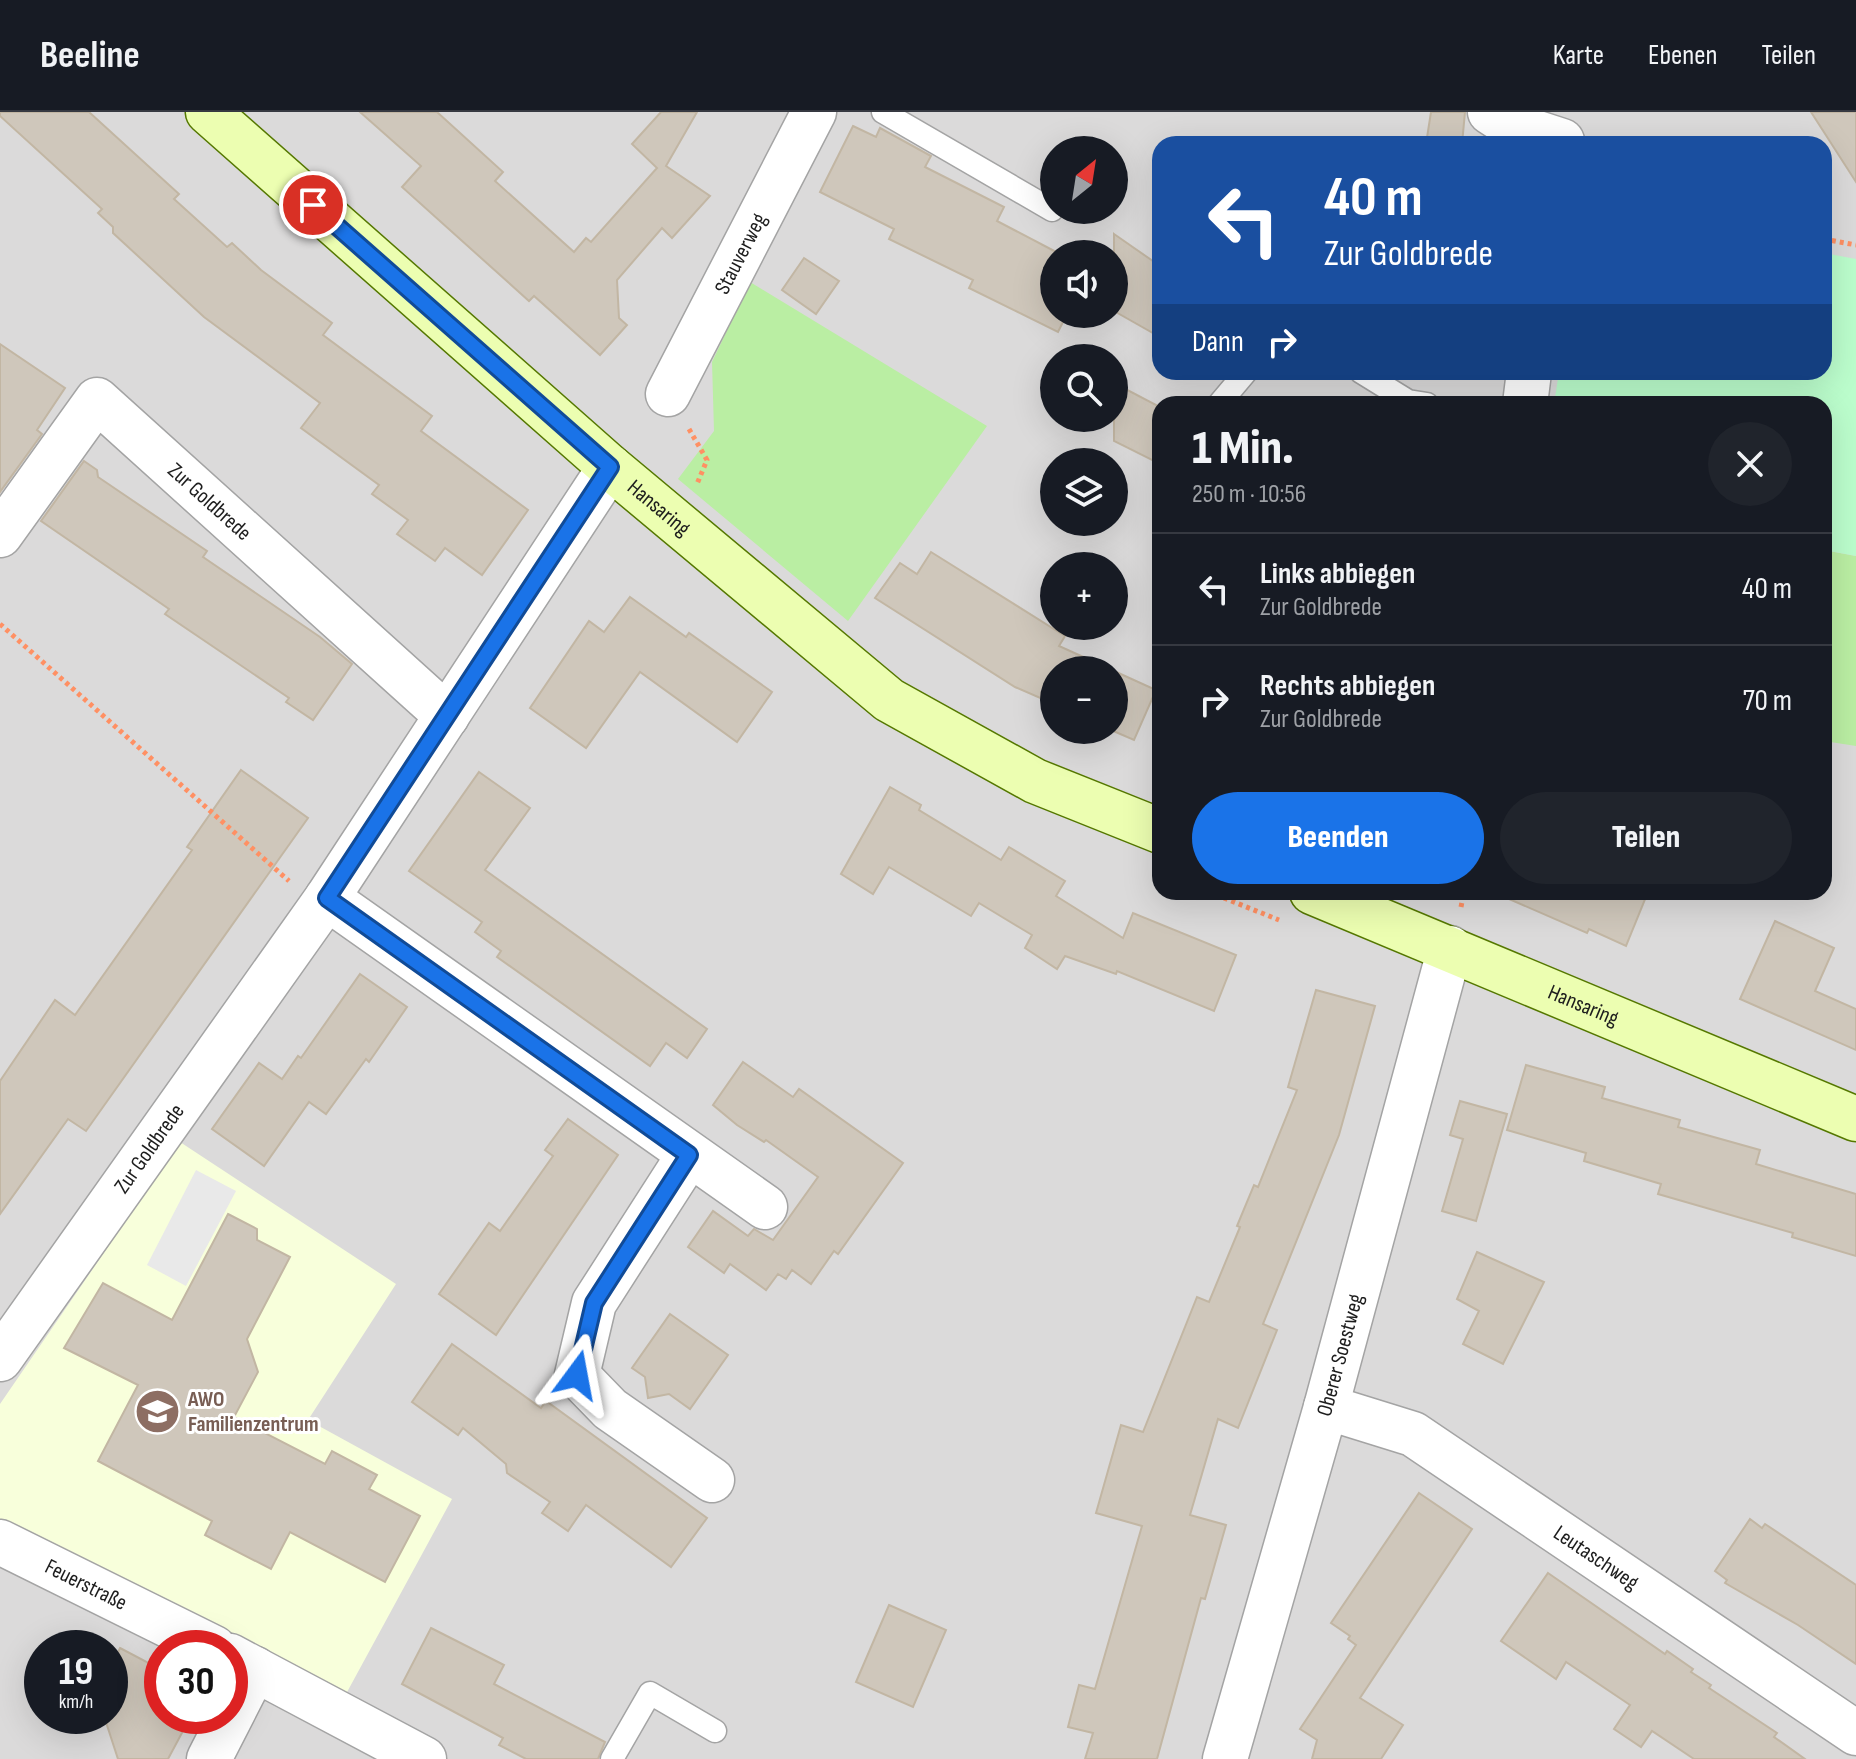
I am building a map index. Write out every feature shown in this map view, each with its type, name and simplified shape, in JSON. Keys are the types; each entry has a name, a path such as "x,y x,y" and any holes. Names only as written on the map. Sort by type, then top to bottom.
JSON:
{"street":[{"name":"Hansaring","path":"208,112 610,467 889,700 1035,781 1152,828"},
{"name":"Stauverweg","path":"668,394 814,112"},
{"path":"1490,112 1507,123 1563,132"},
{"name":"Zur Goldbrede","path":"0,535 97,400 447,716"},
{"name":"Zur Goldbrede","path":"0,1359 327,898 610,467"},
{"path":"327,898 765,1207"},
{"name":"Hansaring","path":"1332,900 1856,1119"},
{"name":"Oberer Soestweg","path":"1225,1759 1326,1407 1450,948"},
{"path":"689,1155 594,1303 577,1375 610,1409 712,1480"},
{"name":"Leutaschweg","path":"1326,1407 1413,1434 1856,1733"},
{"name":"Feuerstraße","path":"0,1542 178,1630"},
{"path":"248,1665 424,1759"},
{"path":"209,1759 218,1734"},
{"path":"1844,1759 1856,1742"}],"lane":[{"path":"883,112 1040,203"},
{"path":"1226,396 1239,380"},
{"path":"1374,380 1400,396"},
{"path":"612,1759 650,1693 715,1731"}],"path":[{"path":"1832,240 1856,245"},
{"path":"668,394 707,460 680,523"},
{"path":"0,624 288,881 327,898"}],"shaded area":[{"path":"0,112 1856,112 1856,1759 0,1759"},
{"name":"AWO Familienzentrum","path":"180,1142 396,1284 308,1420 452,1499 346,1694 248,1645 248,1630 219,1630 0,1520 0,1404"},
{"path":"196,1170 236,1191 186,1286 147,1265"}],"green space":[{"path":"1832,254 1856,259 1856,556 1832,552 1832,396 1555,396 1558,380 1832,380"},
{"path":"750,282 987,426 848,621 678,479 714,431 712,362"},
{"path":"1832,552 1856,556 1856,746 1832,742"}],"building":[{"path":"0,112 89,112 179,194 174,199 227,247 232,243 261,270 332,323 323,335 432,416 421,431 528,510 482,575 445,548 435,561 397,534 408,520 372,494 379,485 301,428 320,403 204,317 113,233 113,227 98,213 102,209 0,116"},
{"path":"360,112 437,112 503,172 495,181 574,252 586,238 591,242 657,168 632,144 661,112 697,112 666,166 710,196 672,238 662,228 617,280 619,318 627,325 600,355 534,296 529,301 402,187 421,166"},
{"path":"1431,112 1465,112 1463,136 1427,136"},
{"path":"1811,112 1856,112 1856,182 1832,145 1832,136 1826,136"},
{"path":"853,126 876,137 880,128 931,156 925,167 1004,207 997,221 1040,244 1040,323 969,288 973,280 889,239 894,229 820,192"},
{"path":"1128,244 1152,260 1152,332 1128,319"},
{"path":"804,258 839,281 816,314 782,290"},
{"path":"0,344 65,388 37,430 42,434 0,492"},
{"path":"1128,390 1152,403 1152,460 1114,441 1114,432 1128,432"},
{"path":"84,461 97,470 98,477 207,551 203,557 320,637 352,664 313,720 286,702 289,698 165,614 169,609 41,521"},
{"path":"931,552 1040,620 1040,640 1063,640 1059,646 1081,656 1040,656 1040,698 1015,687 875,598 900,563 917,574"},
{"path":"630,597 686,637 689,633 772,692 737,742 640,672 586,748 530,708 589,621 604,632"},
{"path":"1128,677 1152,688 1152,699 1134,740 1128,737"},
{"path":"241,770 308,818 86,1131 68,1119 0,1214 0,1081 55,1000 75,1015 192,850 187,847"},
{"path":"479,772 530,808 485,870 707,1029 687,1058 666,1043 650,1066 497,957 501,951 475,932 482,922 409,871"},
{"path":"890,787 921,805 919,810 1001,860 1009,847 1065,881 1056,896 1123,938 1133,913 1236,955 1214,1011 1117,971 1116,974 1065,956 1057,969 1025,948 1032,935 979,903 971,916 889,867 873,894 841,874"},
{"path":"1511,900 1645,900 1626,946 1589,929 1587,933"},
{"path":"1775,921 1834,948 1815,991 1856,1009 1856,1050 1740,999"},
{"path":"360,974 407,1007 369,1062 366,1059 326,1114 309,1102 264,1166 212,1129 259,1063 282,1079 298,1056 301,1058"},
{"path":"1316,990 1375,1006 1339,1135 1263,1324 1277,1330 1238,1428 1218,1419 1190,1515 1226,1525 1205,1599 1201,1598 1157,1759 1085,1759 1093,1733 1068,1727 1079,1685 1095,1689 1142,1526 1096,1513 1121,1425 1143,1432 1197,1297 1209,1302 1254,1185 1258,1187 1297,1090 1288,1087"},
{"path":"743,1062 793,1097 799,1089 903,1163 838,1254 834,1251 811,1284 792,1270 786,1279 778,1274 766,1290 730,1264 724,1273 688,1247 713,1211 748,1236 754,1229 773,1240 818,1177 766,1140 764,1142 737,1125 713,1105"},
{"path":"1526,1065 1605,1087 1602,1098 1680,1120 1678,1127 1760,1150 1756,1164 1856,1194 1856,1256 1792,1237 1793,1233 1658,1194 1661,1184 1584,1161 1586,1153 1507,1130"},
{"path":"1460,1101 1507,1114 1476,1221 1442,1211 1463,1139 1450,1135"},
{"path":"568,1119 618,1155 496,1335 439,1294 489,1223 500,1231 553,1156 545,1150"},
{"path":"228,1214 257,1229 257,1240 290,1257 247,1339 258,1372 234,1417 325,1464 332,1451 377,1475 369,1489 420,1516 385,1582 290,1532 271,1569 205,1535 212,1521 98,1461 138,1385 64,1348 103,1283 172,1320"},
{"path":"1477,1252 1544,1282 1503,1364 1463,1344 1479,1311 1457,1299"},
{"path":"670,1314 728,1355 690,1409 669,1394 648,1398 645,1377 632,1368"},
{"path":"452,1344 541,1408 546,1401 707,1518 671,1567 586,1505 568,1531 542,1513 550,1502 507,1473 506,1464 463,1428 458,1435 412,1402"},
{"path":"1419,1493 1472,1529 1360,1698 1403,1725 1381,1759 1312,1759 1317,1740 1300,1729 1356,1645 1348,1639 1350,1636 1331,1623"},
{"path":"1750,1519 1762,1528 1765,1524 1856,1585 1856,1664 1798,1625 1725,1583 1727,1580 1715,1571"},
{"path":"1548,1573 1665,1654 1667,1651 1693,1669 1691,1672 1711,1685 1709,1688 1777,1733 1774,1737 1805,1759 1694,1759 1652,1731 1641,1747 1614,1729 1630,1705 1566,1662 1556,1679 1501,1641"},
{"path":"889,1605 946,1630 913,1707 856,1682"},
{"path":"431,1628 504,1665 494,1684 605,1742 598,1759 526,1759 499,1745 503,1738 402,1684"},
{"path":"128,1652 144,1661 144,1734 181,1734 168,1759 118,1759 110,1734 128,1734"}],"place":[{"name":"AWO Familienzentrum","path":"157,1412"}],"route":[{"path":"313,205 610,467 327,898 689,1155 594,1303 577,1375"}]}
